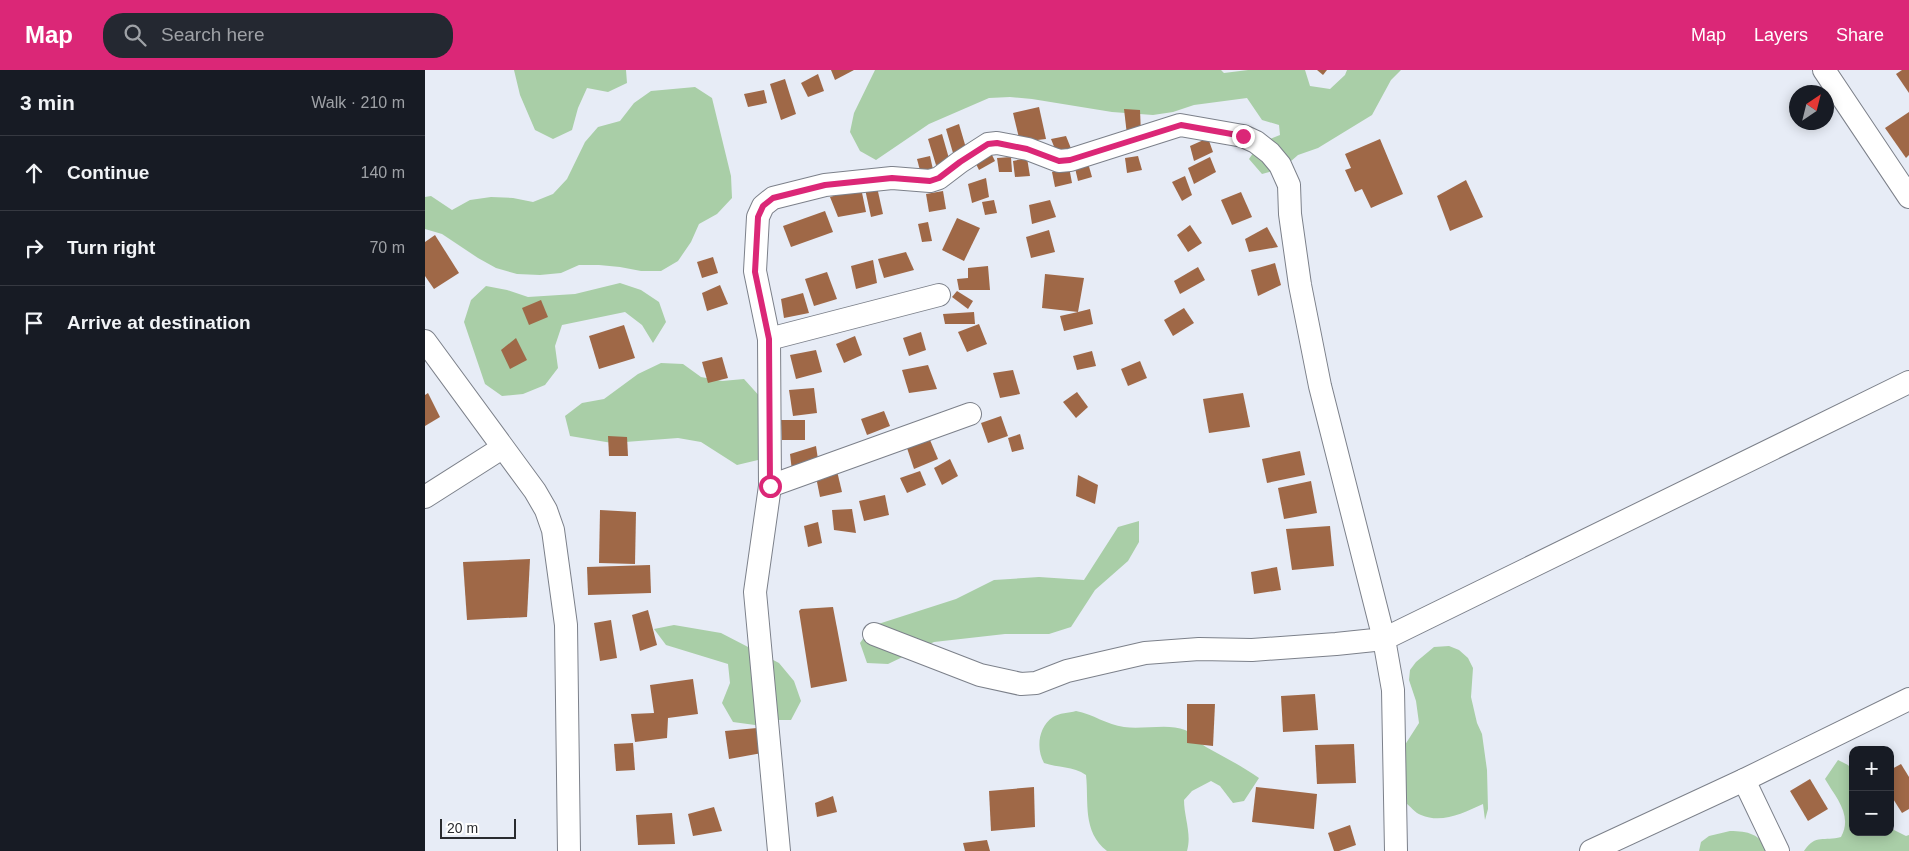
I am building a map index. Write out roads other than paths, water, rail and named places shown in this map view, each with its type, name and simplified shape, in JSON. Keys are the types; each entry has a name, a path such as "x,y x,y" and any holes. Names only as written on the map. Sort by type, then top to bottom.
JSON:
{"street":[{"path":"1824,70 1909,197"},
{"path":"779,851 755,592 770,486 769,339 755,272 758,217 763,206 773,198 825,185 892,178 930,181 939,178 988,144 997,143 1027,149 1059,161 1070,160 1181,125 1243,136 1256,142 1281,165 1289,185 1290,214 1300,285 1320,386 1384,639 1393,690 1396,851"},
{"path":"769,339 939,295"},
{"path":"425,341 535,491 546,510 553,530 566,625 569,851"},
{"path":"875,634 980,674 1021,684 1036,683 1067,671 1145,653 1199,649 1252,650 1384,639 1909,382"},
{"path":"770,486 969,414"},
{"path":"425,497 502,448"},
{"path":"1591,851 1744,780 1909,699"},
{"path":"1744,780 1778,851"}]}
